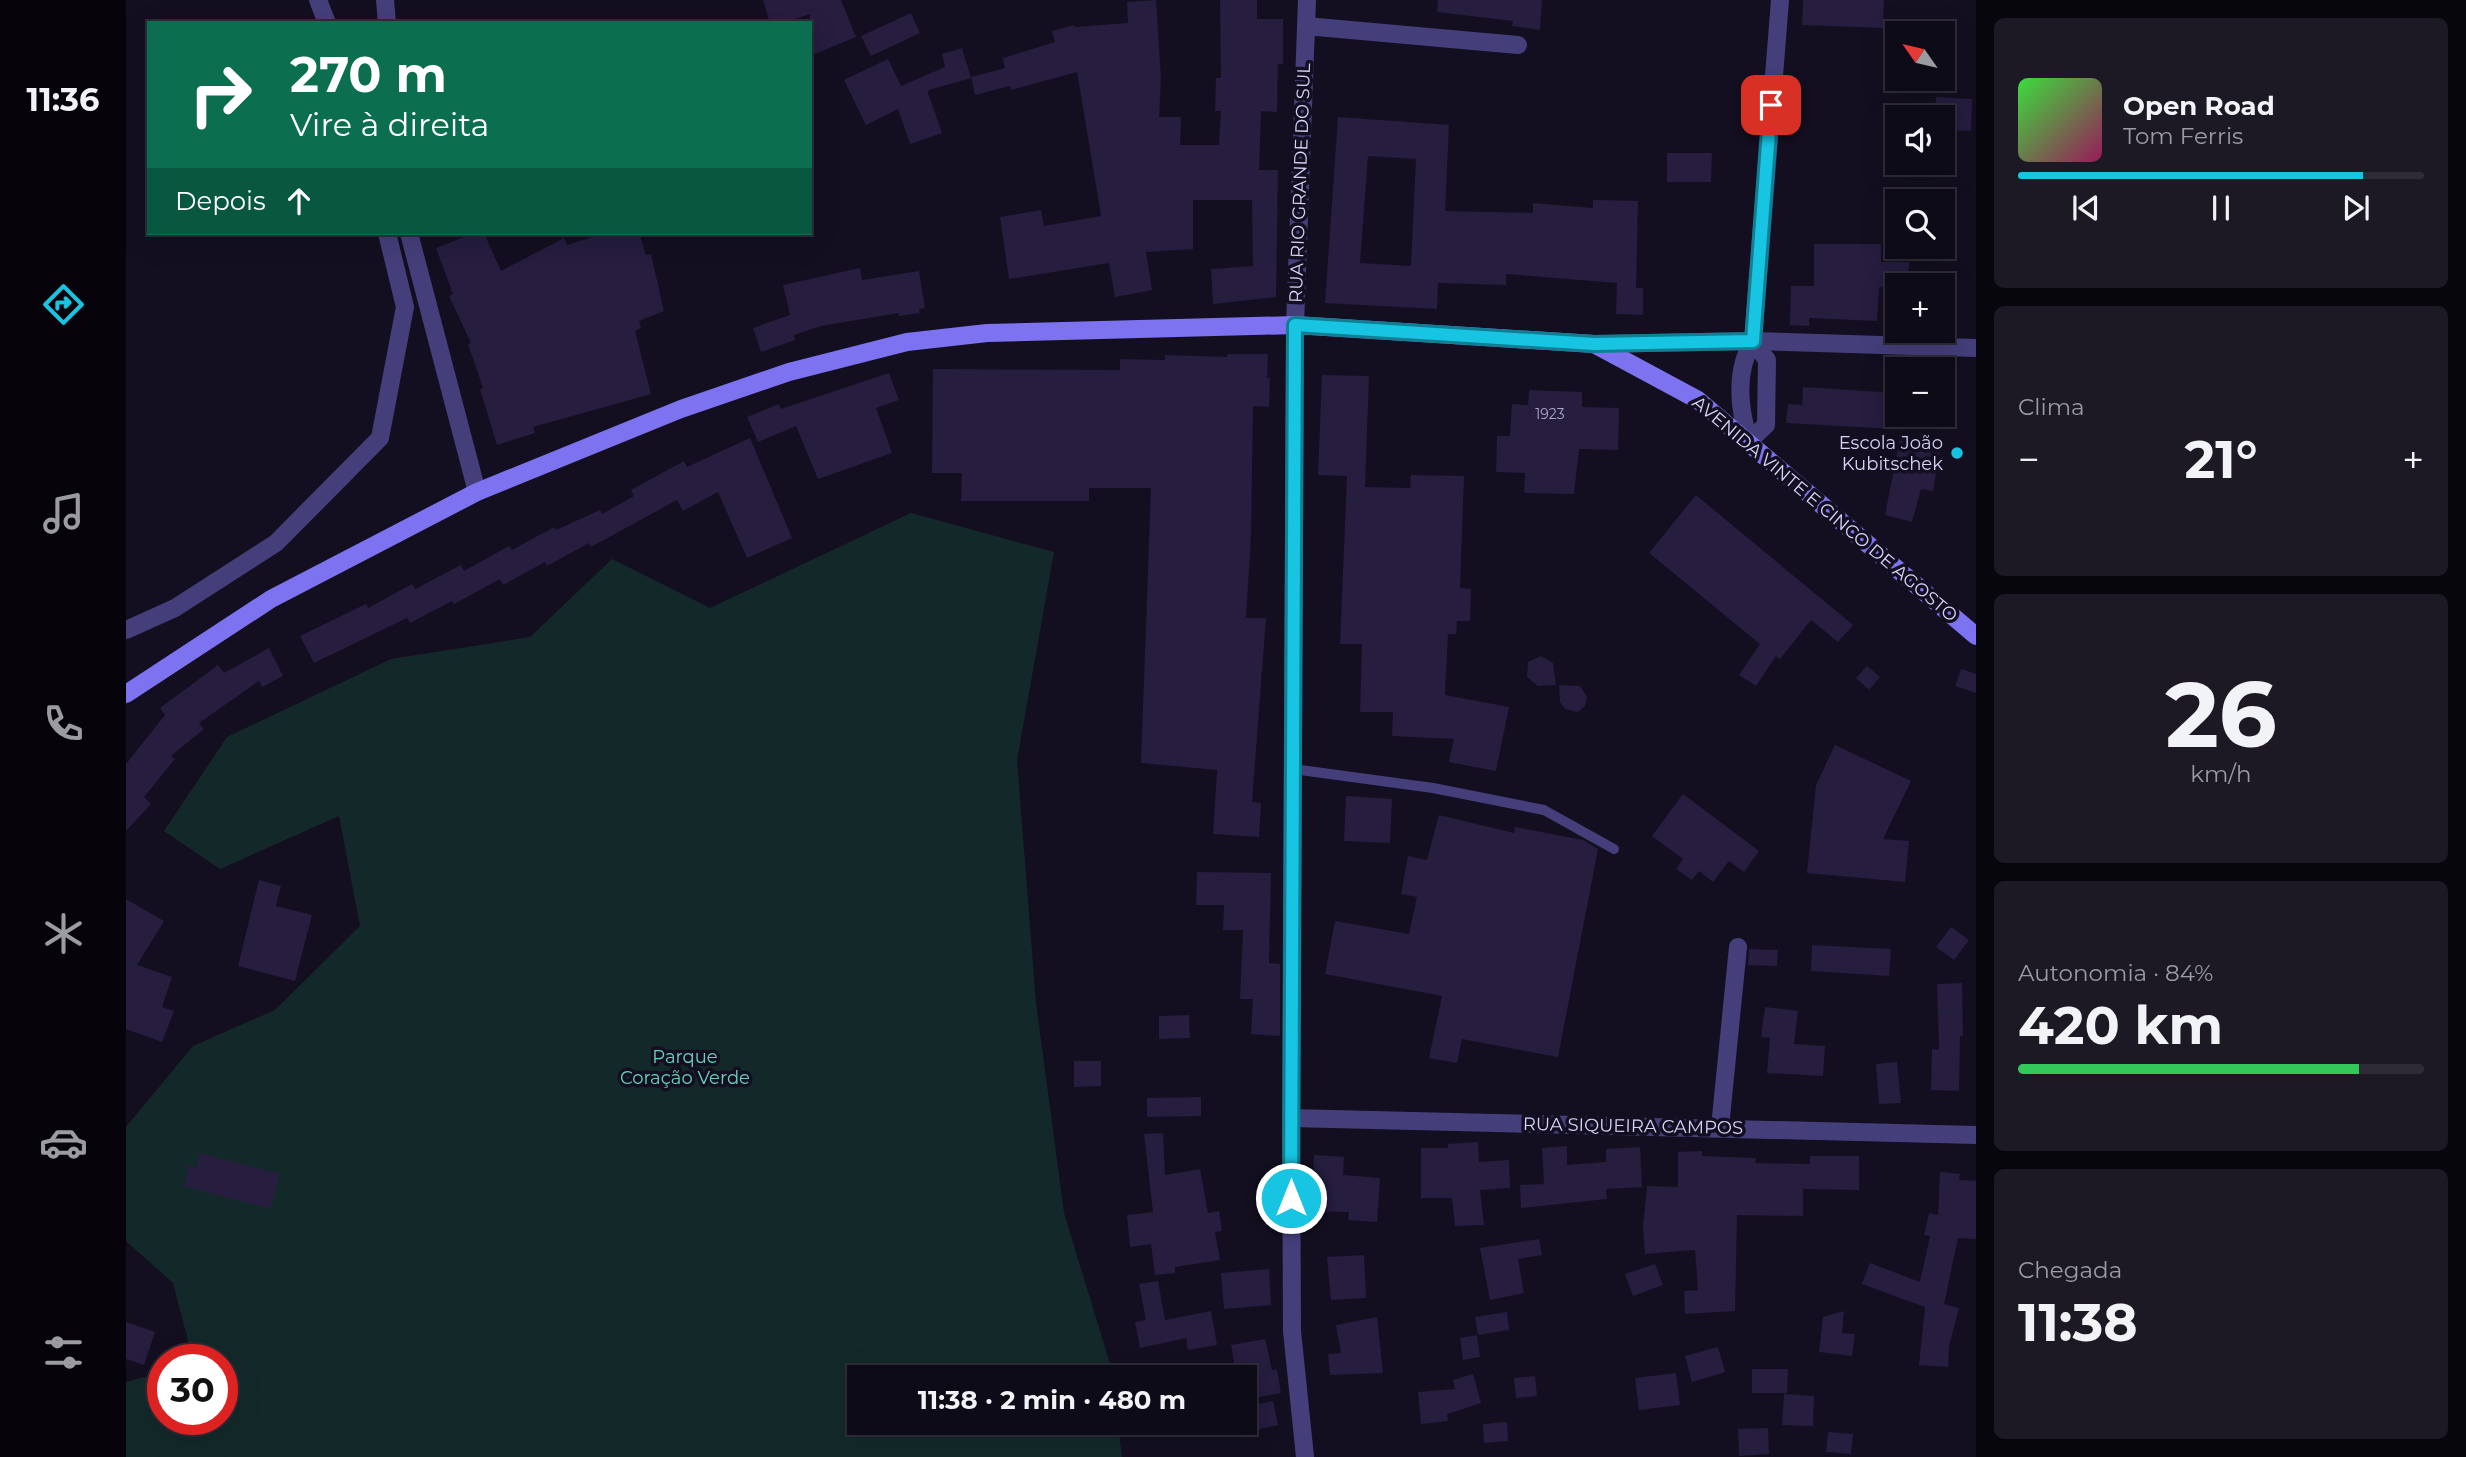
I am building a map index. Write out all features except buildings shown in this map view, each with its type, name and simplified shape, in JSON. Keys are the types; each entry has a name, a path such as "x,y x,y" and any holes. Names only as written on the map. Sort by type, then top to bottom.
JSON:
{"main road":[{"name":"AVENIDA VINTE E CINCO DE AGOSTO","path":"126,694 271,599 477,492 693,405 789,372 907,342 987,333 1295,325 1594,344 1698,400 1976,636"}],"street":[{"path":"318,0 326,21"},
{"path":"385,0 387,21"},
{"name":"RUA RIO GRANDE DO SUL","path":"1305,1457 1292,1331 1291,1118 1295,325 1307,0"},
{"path":"1753,341 1768,360 1766,425 1749,441 1741,415 1742,359 1753,341 1780,0"},
{"path":"1306,26 1518,45"},
{"path":"126,631 175,608 276,544 380,438 405,307 387,235"},
{"path":"410,235 477,492"},
{"path":"1594,344 1753,341 1976,348"},
{"path":"1720,1128 1738,947"},
{"name":"RUA SIQUEIRA CAMPOS","path":"1291,1118 1976,1135"}],"lane":[{"path":"1293,769 1433,788 1544,810 1614,849"}],"green space":[{"name":"Parque Coração Verde","path":"911,513 1054,552 1017,760 1036,1003 1064,1213 1110,1365 847,1365 847,1435 1119,1435 1122,1457 126,1457 126,1382 147,1376 147,1435 238,1435 238,1344 189,1344 173,1283 126,1241 126,1127 193,1046 275,1010 360,926 339,816 220,869 164,831 227,737 391,659 530,637 612,559 710,608"}],"place":[{"name":"Escola João Kubitschek","path":"1957,453"}],"route":[{"path":"1291,1198 1295,325 1594,344 1753,341 1771,105"}]}
